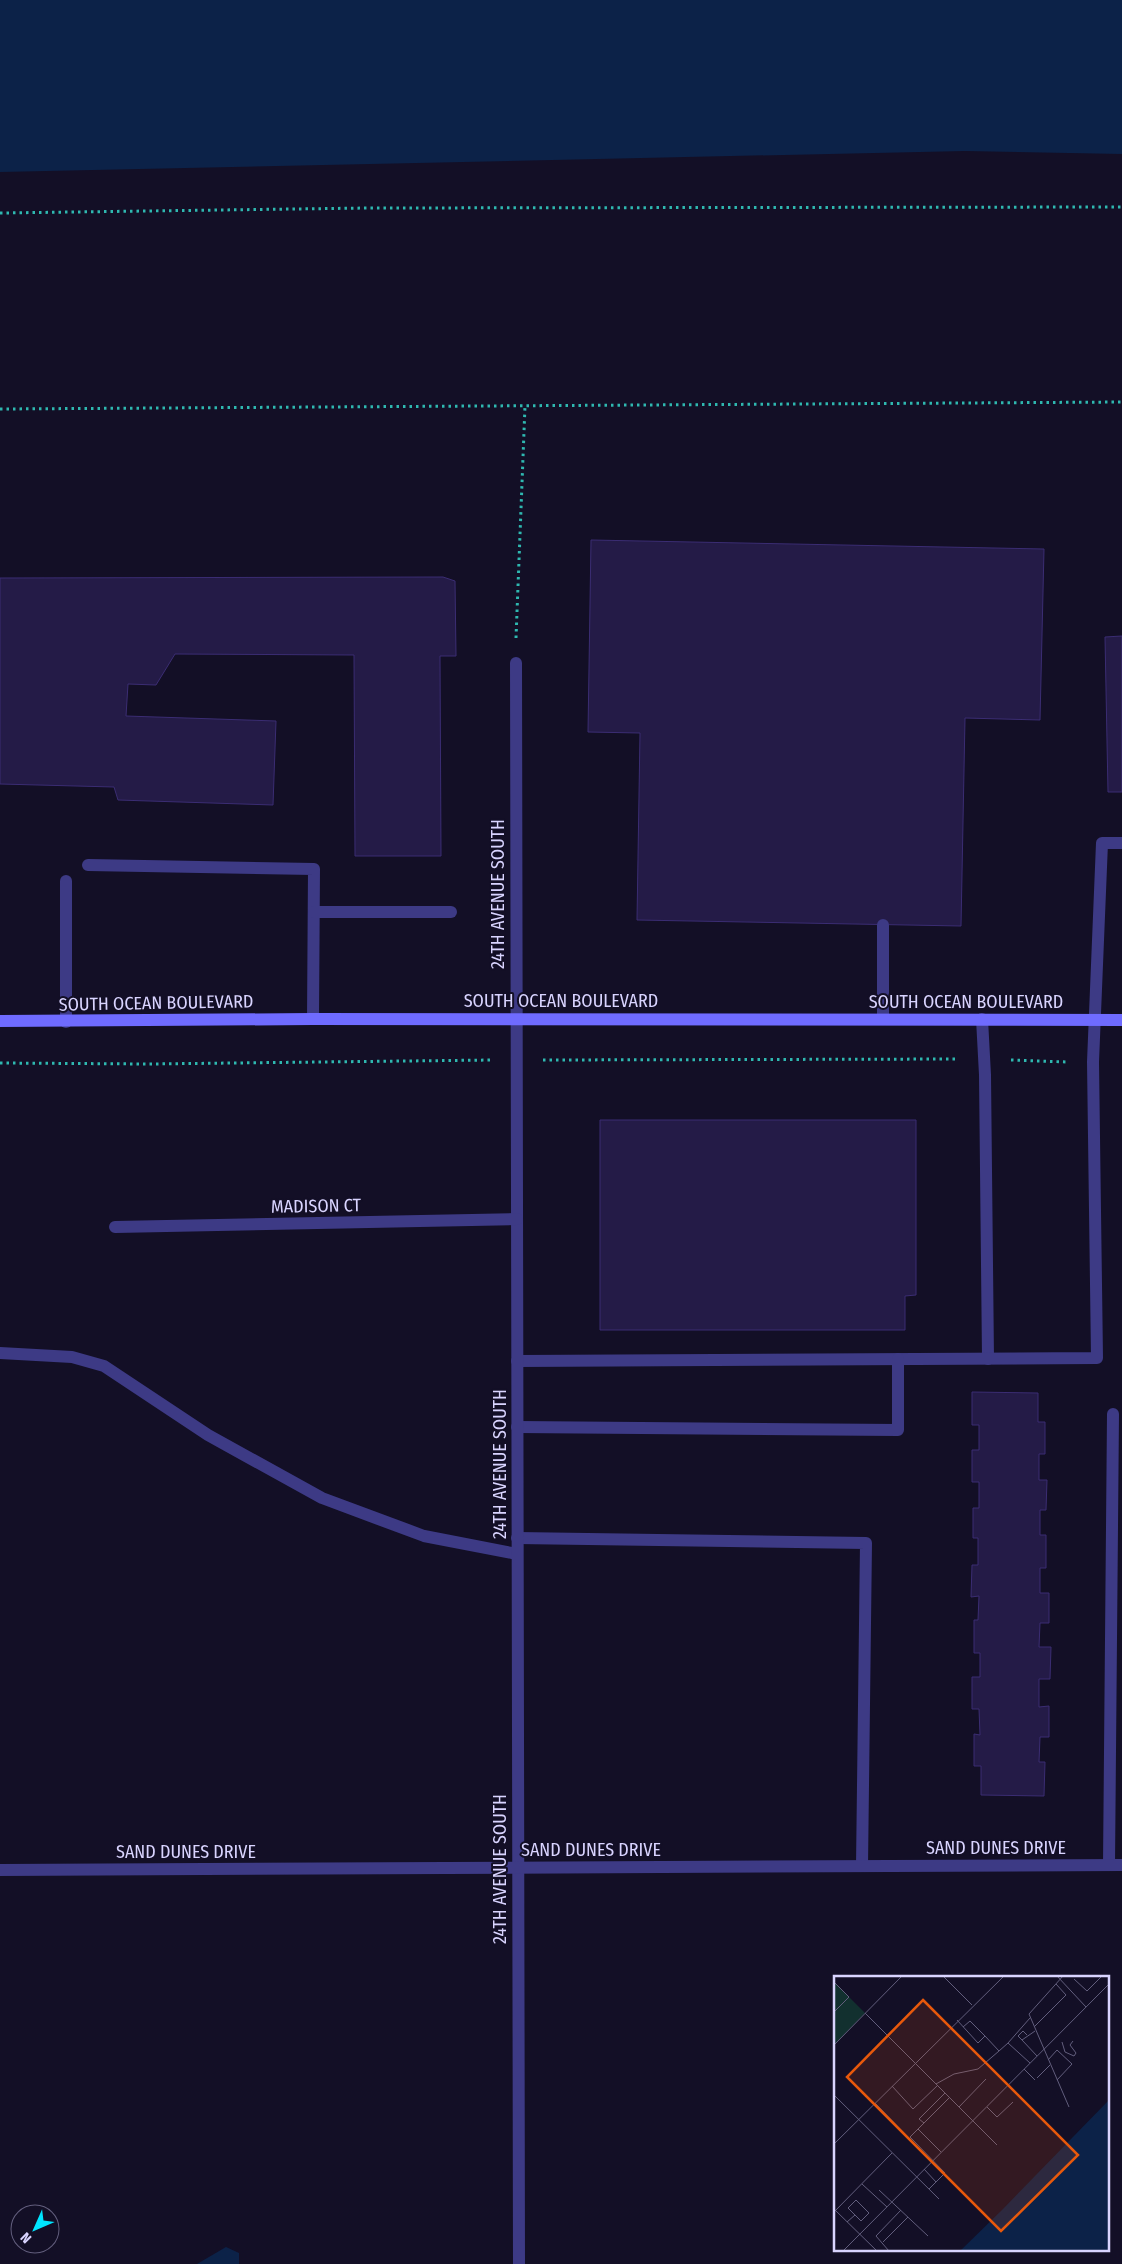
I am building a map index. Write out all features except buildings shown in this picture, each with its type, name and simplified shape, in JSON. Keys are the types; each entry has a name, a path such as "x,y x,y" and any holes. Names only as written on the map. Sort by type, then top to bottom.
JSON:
{"main road":[{"name":"SOUTH OCEAN BOULEVARD","path":"0,1021 313,1019 1122,1020"}],"street":[{"name":"24TH AVENUE SOUTH","path":"516,663 519,2264"},
{"path":"517,1361 1097,1358 1093,1062 1102,843 1122,843"},
{"path":"88,865 314,869 313,1019"},
{"path":"66,881 66,1022"},
{"path":"314,912 451,912"},
{"path":"883,1019 884,925"},
{"path":"982,1019 988,1358"},
{"name":"MADISON CT","path":"115,1227 517,1219"},
{"path":"0,1353 72,1357 104,1366 208,1435 322,1498 424,1536 517,1554"},
{"path":"517,1427 898,1430 898,1359"},
{"path":"1113,1414 1116,1865"},
{"path":"517,1538 866,1543 862,1866"},
{"name":"SAND DUNES DRIVE","path":"0,1870 1116,1865"}],"path":[{"path":"0,213 367,208 1122,207"},
{"path":"0,409 1122,402"},
{"path":"516,663 525,406"},
{"path":"0,1063 148,1064 516,1060 984,1060 1093,1062"}],"water":[{"path":"0,0 1122,0 1122,154 965,151 0,172"},
{"path":"226,2247 239,2253 239,2264 197,2264"}]}
